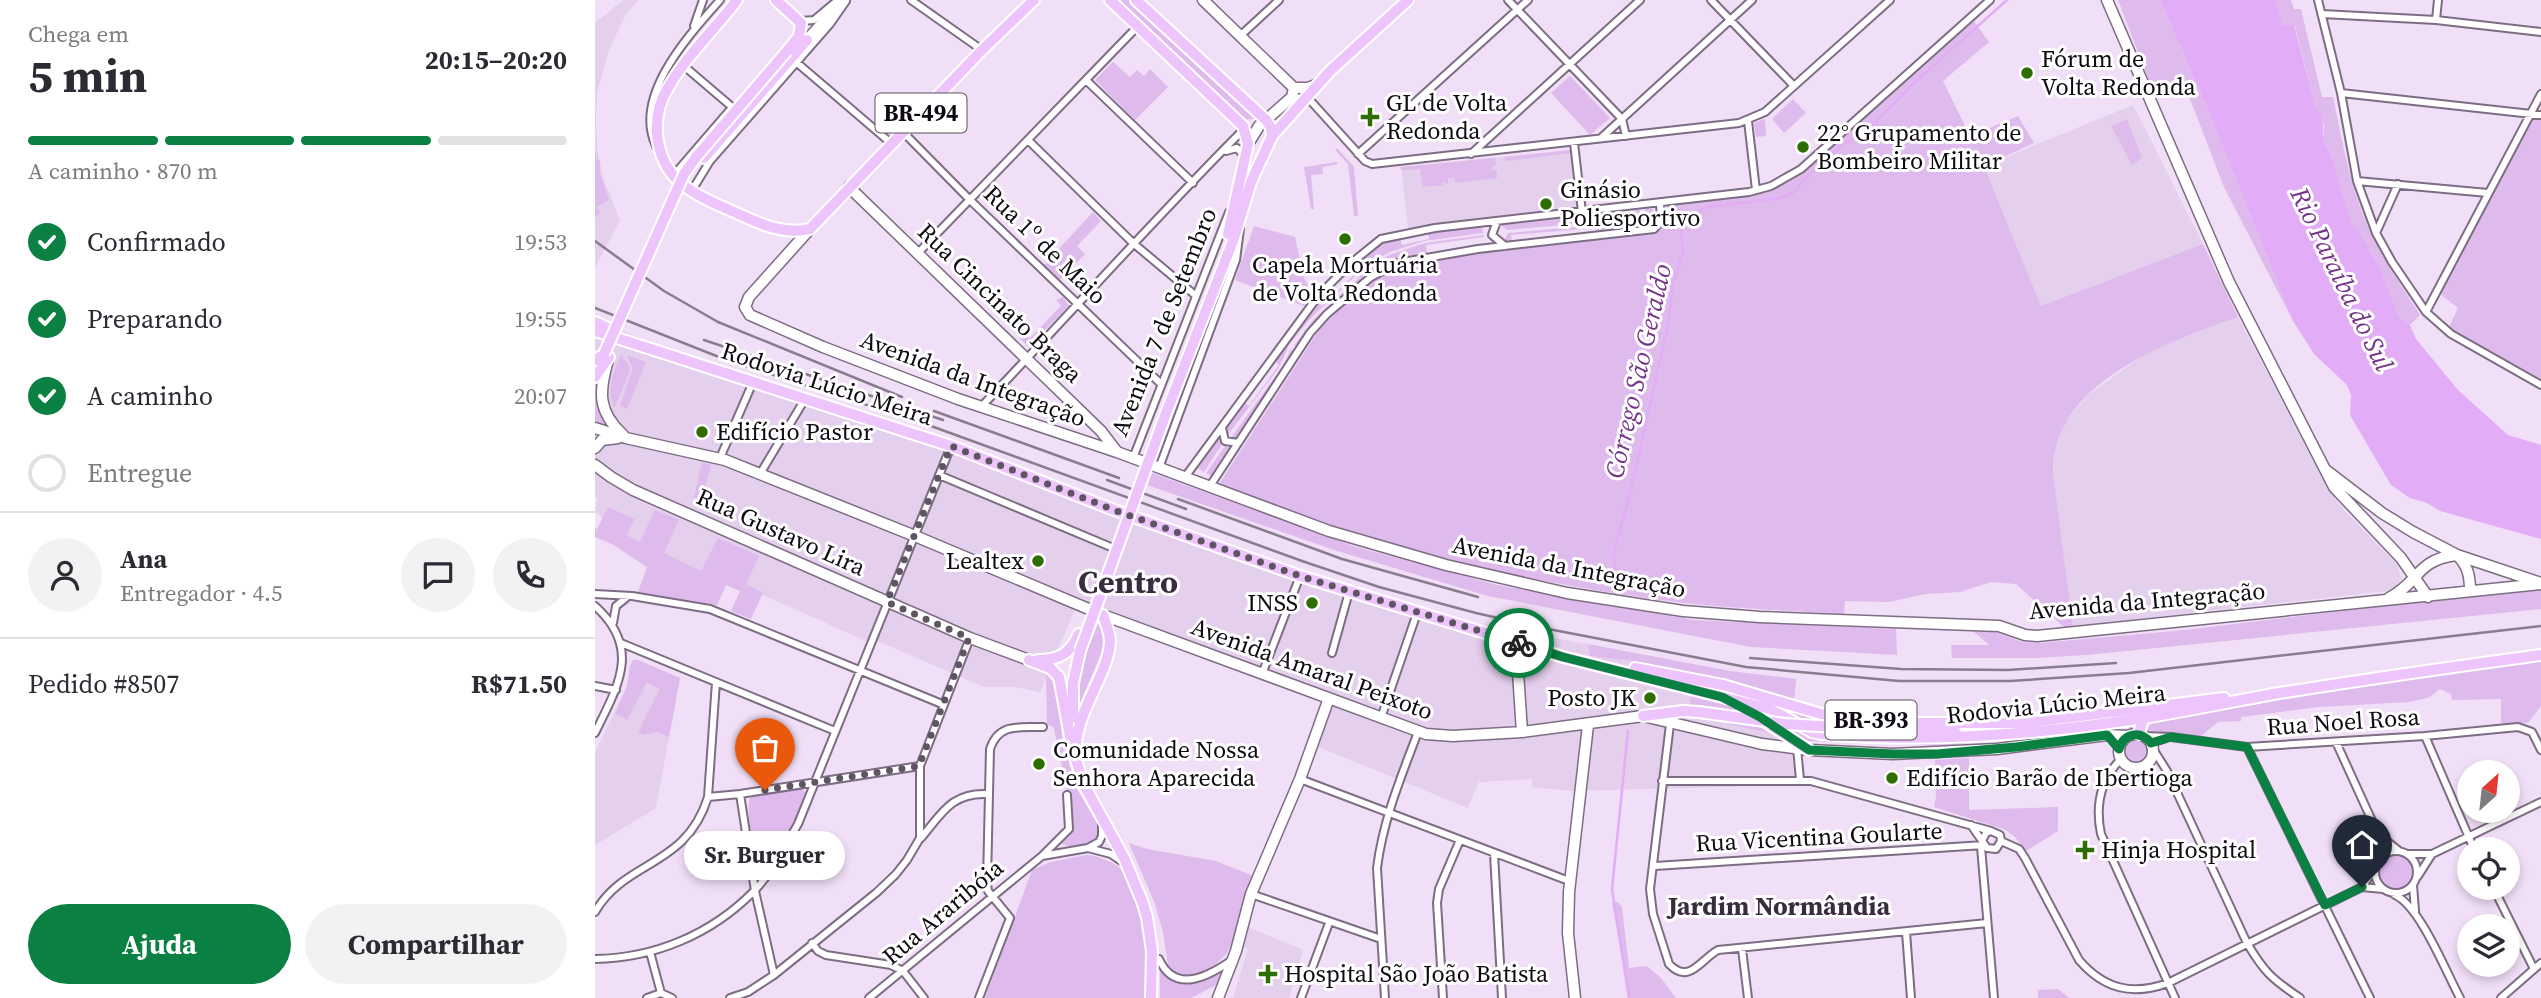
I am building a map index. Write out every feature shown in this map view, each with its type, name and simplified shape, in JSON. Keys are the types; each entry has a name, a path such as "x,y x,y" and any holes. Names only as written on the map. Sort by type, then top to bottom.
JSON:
{"main road":[{"path":"737,0 668,87 659,111 659,154 673,176 691,192 781,231 810,229"},
{"path":"601,359 689,179 703,158 792,56 802,39 800,21 776,0"},
{"name":"BR-494","path":"810,229 982,50 1034,0"},
{"path":"1110,0 1239,120 1245,129 1248,144"},
{"path":"1136,0 1266,120 1272,136"},
{"name":"Avenida 7 de Setembro","path":"1230,240 1251,181 1272,136 1321,80 1408,0"},
{"path":"595,377 680,180 697,156 792,56"},
{"name":"Avenida 7 de Setembro","path":"1230,240 1234,201 1248,144"},
{"path":"1068,726 1068,683 1079,634 1230,240"},
{"path":"1158,998 1159,959 1155,927 1147,898 1131,861 1087,781 1076,744 1072,697 1076,650 1230,240"},
{"name":"Rodovia Lúcio Meira","path":"595,322 633,342"},
{"name":"Rodovia Lúcio Meira","path":"595,331 951,446 1114,510 1300,576 1563,657 1774,711 1816,733 1877,739 1991,736 2143,718 2272,695 2541,655"},
{"path":"1076,744 1080,722 1110,643 1100,614"},
{"path":"1029,660 1055,659 1076,650"},
{"name":"Rodovia Lúcio Meira","path":"1563,657 1693,679 1825,715 1908,723 2024,723 2206,699 2272,695"},
{"path":"1029,660 1047,666 1059,677 1081,778 1128,867 1146,910 1153,963 1151,998"},
{"path":"1722,697 1753,712 1809,750"},
{"path":"1643,716 1683,711 1785,724 1884,730 1953,731 2024,723"},
{"path":"2143,718 2143,740"}],"street":[{"path":"693,31 703,0"},
{"path":"659,154 650,131 650,109 663,77 693,31 720,0"},
{"path":"800,21 814,20 842,0"},
{"path":"673,176 780,51 802,39 842,0"},
{"path":"691,192 705,168 792,56 830,24 842,0"},
{"path":"911,0 982,50"},
{"path":"1203,0 1293,92 1307,98 1358,154 1372,164 1748,121 1765,113 1890,0"},
{"path":"1240,36 1279,0"},
{"path":"1508,0 1622,119 1626,136"},
{"path":"1358,154 1528,0"},
{"path":"1471,154 1640,0"},
{"path":"1711,0 1794,86"},
{"path":"1600,139 1752,0"},
{"path":"1185,477 1325,288 1378,240 1416,231 1660,203 1756,190 1776,184 1801,169 1990,0"},
{"path":"2107,0 2229,282 2326,471 2343,499 2393,549 2428,597"},
{"path":"2318,0 2341,93 2357,181 2376,233 2392,262 2425,312 2470,347 2541,385"},
{"path":"2437,20 2438,0"},
{"path":"2322,14 2437,20 2541,32"},
{"path":"918,253 1138,26"},
{"path":"792,56 892,144"},
{"path":"684,66 732,107"},
{"path":"1293,92 1308,88 1321,80"},
{"path":"1087,81 1193,183"},
{"name":"Avenida 7 de Setembro","path":"1248,144 1256,130 1293,92"},
{"path":"2341,93 2541,115"},
{"path":"2425,312 2541,94"},
{"path":"1748,121 1756,190"},
{"path":"981,407 1133,243 1245,129"},
{"name":"Rua 1º de Maio","path":"903,132 1161,384"},
{"path":"1029,141 1133,243 1195,295"},
{"path":"1574,143 1582,212"},
{"path":"1219,156 1235,148 1241,150 1245,160"},
{"path":"2357,181 2488,193"},
{"path":"2376,233 2398,184"},
{"name":"Rua Cincinato Braga","path":"849,187 1101,431 1117,452"},
{"name":"Avenida 7 de Setembro","path":"1133,458 1234,201"},
{"path":"1210,486 1315,326 1371,277 1386,268 1424,257 1654,229 1661,221 1660,203"},
{"name":"Avenida 7 de Setembro","path":"1159,468 1240,248 1241,214"},
{"path":"1497,221 1492,235 1505,246"},
{"name":"Avenida da Integração","path":"810,229 747,300 745,307 754,317 859,361 981,407 1117,452 1356,539 1458,568 1618,602 1708,614 1999,626 2037,636 2428,597 2541,583"},
{"path":"1285,342 1298,351"},
{"path":"601,359 603,405 610,421 626,438"},
{"path":"720,458 753,382"},
{"path":"760,474 805,399"},
{"name":"Avenida Amaral Peixoto","path":"595,428 626,438 720,458 1100,614 1418,732 1443,736 1522,732 1643,716"},
{"path":"1222,428 1225,441 1238,443"},
{"path":"1094,445 1102,443 1101,431"},
{"path":"595,448 598,442 604,439 626,438"},
{"path":"595,959 650,952 691,937 720,919 755,891 798,824 951,446"},
{"name":"Rua Gustavo Lira","path":"596,464 633,490 969,638 1029,660"},
{"path":"2326,471 2382,513 2457,555 2541,583"},
{"path":"939,475 1119,550 1100,614"},
{"path":"2385,600 2402,589 2430,562 2439,557 2457,555"},
{"path":"2457,555 2469,573 2470,591"},
{"path":"1262,674 1300,576"},
{"path":"1332,653 1349,592"},
{"path":"595,594 632,596 717,612 942,704"},
{"path":"613,624 616,606 623,599 632,596"},
{"path":"595,606 613,624 621,643 622,665 616,690 596,730"},
{"path":"1381,718 1417,613"},
{"path":"920,838 919,766 969,638"},
{"path":"1516,642 1522,732"},
{"path":"621,643 835,731"},
{"path":"595,912 602,899 628,878 678,847 692,831 703,811 708,797 716,682"},
{"path":"595,686 616,690"},
{"path":"1218,998 1233,959 1251,894 1300,779 1329,698"},
{"path":"1643,716 1762,744 1809,750 1937,754 2107,735 2143,740 2167,771 2247,943 2266,973 2299,998"},
{"path":"1575,998 1568,933 1569,881 1588,724"},
{"path":"1670,724 1651,901 1668,964 1675,971 1692,971 1718,950 1987,923"},
{"path":"1762,744 1775,737 1773,726"},
{"path":"979,998 1010,918 992,896 987,883 991,749 997,734 1008,729 1043,727"},
{"name":"Rua Noel Rosa","path":"2143,740 2171,737 2247,747 2336,743 2518,727 2532,732 2541,750"},
{"path":"1385,998 1377,868 1388,812 1418,732"},
{"path":"2107,735 2130,767 2141,767 2151,760 2143,740"},
{"path":"2425,736 2467,836"},
{"path":"2143,740 2120,754 2110,770 2100,795 2098,809 2101,834 2175,998"},
{"path":"2336,743 2378,834 2375,876 2386,890 2402,898 2416,913 2460,998"},
{"path":"2247,747 2370,998"},
{"path":"1797,748 1800,780"},
{"path":"708,797 919,766"},
{"path":"1300,779 1569,881"},
{"path":"1662,781 1817,782 1970,824 1991,831 2000,835 2001,841 1996,849 1990,849 1983,844 1970,824"},
{"path":"740,794 755,891 774,975"},
{"path":"730,998 748,992 774,975 897,874 920,838 952,802 962,795 988,794"},
{"name":"Rua Araribóia","path":"869,998 1042,856 1069,829 1067,794"},
{"path":"2362,887 2398,893 2415,881 2432,854 2541,802"},
{"path":"1088,848 1102,838 1101,817"},
{"path":"1991,831 1986,834 1983,844 1994,998"},
{"path":"2378,834 2416,864 2416,913"},
{"path":"1443,998 1437,903 1439,890 1460,840"},
{"path":"2001,841 2011,844 2025,858 2079,960 2088,970 2116,986 2132,990 2147,990 2168,983 2362,887 2383,855 2403,852 2432,854"},
{"name":"Rua Vicentina Goularte","path":"1655,866 1983,844"},
{"path":"1088,848 1114,856 1128,867"},
{"name":"Rua Araribóia","path":"1042,856 1088,848"},
{"path":"1494,854 1502,998"},
{"path":"1251,894 1381,939"},
{"path":"2500,900 2535,969"},
{"path":"1301,998 1329,923"},
{"path":"1906,932 1911,998"},
{"path":"812,943 818,951 826,955 891,965 903,971 924,998"},
{"path":"1742,948 1748,998"},
{"path":"650,952 661,993"},
{"path":"1159,959 1168,972 1189,980 1206,976 1233,959"},
{"path":"2501,998 2541,963"},
{"path":"647,998 661,993 672,998"}],"shaded area":[{"path":"623,0 638,0 625,16 609,50 597,93 596,117 597,148 603,178 620,220 595,268 595,23"},
{"path":"1115,0 1134,0 1258,118 1242,120"},
{"path":"2118,0 2160,0 2205,103 2293,321 2224,187 2183,81 2153,91"},
{"path":"2276,0 2291,0 2294,9 2301,9 2322,97 2333,97 2349,170 2362,212 2381,252 2420,315 2410,325 2398,317 2359,232 2351,222 2333,159 2324,143 2324,125 2316,109 2295,26 2283,26"},
{"path":"1974,21 1989,42 1943,81 1970,136 2018,116 2034,143 1984,166 2041,306 2203,244 2238,317 2148,353 2093,390 2072,414 2058,441 2053,473 2073,626 2064,627 2016,584 1991,582 1960,592 1925,594 1889,602 1845,601 1844,614 1700,605 1615,593 1499,572 1385,543 1219,484 1317,333 1351,299 1381,276 1400,267 1428,260 1656,232 1666,221 1667,205 1764,192 1792,180"},
{"path":"1113,62 1130,77 1137,70 1144,76 1150,69 1168,87 1135,120 1095,80"},
{"path":"1570,76 1610,118 1590,135 1551,93"},
{"path":"1793,99 1806,113 1784,133 1772,119"},
{"path":"2133,105 2203,244 2041,306 1984,166"},
{"path":"2534,117 2541,117 2541,381 2470,343 2449,327 2458,308 2439,293"},
{"path":"1765,119 1766,136 1756,137 1754,123"},
{"path":"2127,119 2142,158 2132,165 2111,126"},
{"path":"1337,148 1354,167 1358,216 1354,216 1348,164 1335,150"},
{"path":"595,150 609,200 597,207 600,211 597,217 595,216"},
{"path":"1570,150 1578,208 1408,228 1401,167"},
{"path":"1570,150 1571,153 1506,161 1505,157"},
{"path":"1495,158 1496,165 1492,166 1492,170 1497,170 1497,178 1455,183 1455,178 1448,178 1448,184 1443,182 1443,185 1423,187 1420,169 1401,170 1401,167"},
{"path":"1338,164 1322,167 1323,174 1311,175 1314,209 1311,209 1304,167"},
{"path":"1645,209 1652,209 1658,215 1654,225 1596,234 1595,228 1511,235 1512,242 1504,241 1508,233 1641,221 1645,217"},
{"path":"1640,210 1640,216 1636,218 1507,230 1499,224"},
{"path":"1093,212 1101,221 1077,246 1085,254 1060,280 1044,265"},
{"path":"1254,226 1295,237 1304,278 1313,294 1304,306 1235,280"},
{"path":"1482,226 1483,233 1424,241 1390,252 1367,265 1310,319 1290,343 1317,302 1322,306 1360,269 1355,263 1381,242 1400,238 1402,245 1429,239 1428,232"},
{"path":"1484,235 1426,245 1427,253 1382,266 1341,298 1297,346 1294,346 1313,320 1369,268 1389,255 1425,243"},
{"path":"1063,297 1069,306 1028,347 1015,331 1018,328 1030,338 1061,306 1056,300"},
{"path":"2238,317 2325,484 2343,509 2398,566 2401,579 2396,587 2387,591 2073,626 2053,473 2055,447 2066,421 2088,395 2142,356 2180,338"},
{"path":"595,319 664,348 953,442 1332,581 1484,626 1588,644 1590,656 1636,661 1635,666 1786,700 1795,785 1573,791 1531,787 1533,779 1479,782 1468,808 1316,746 1335,695 1079,600 1040,692 1015,687 984,687 878,641 866,641 761,594 702,574 623,537 595,511 598,498 595,497"},
{"path":"1285,346 1288,348 1278,369 1227,436 1225,428 1244,403 1249,406 1279,365 1275,361"},
{"path":"1291,349 1293,354 1237,439 1230,439 1283,366"},
{"path":"621,355 630,370 614,409 611,381"},
{"path":"627,355 646,362 627,409 620,405 633,368"},
{"path":"599,377 612,430 595,424 595,381"},
{"path":"1218,437 1222,444 1204,472 1198,468"},
{"path":"1225,446 1230,448 1213,477 1206,473"},
{"path":"702,463 711,465 701,501 694,497"},
{"path":"1152,473 1356,547 1497,585 1693,620 1896,629 1897,655 1751,647 1488,596 1334,550 1147,485"},
{"path":"608,507 634,519 627,535 640,542 655,510 679,520 664,553 701,571 718,538 759,556 746,584 763,593 751,619 731,611 740,591 726,585 717,605 638,592 647,567 612,544 595,537 595,528 597,529"},
{"path":"2541,587 2541,609 2087,655 1952,658 1951,645 1989,645 1972,630 1992,631 2022,642 2040,643 2185,630"},
{"path":"1098,624 1104,632 1105,644 1078,708 1079,676"},
{"path":"1588,644 1730,671 1796,679 1794,703 1635,666 1635,661 1590,656"},
{"path":"633,660 680,678 656,808 595,845 595,753 627,686"},
{"path":"633,660 680,678 669,737 658,732 644,735 638,732 660,689 647,682 627,720 615,714 627,686"},
{"path":"2541,660 2541,706 2528,723 2501,723 2501,699 2452,700 2451,694 2440,689 2430,697 2410,702 2319,707 2241,717 2241,721 2218,722 2200,737 2146,730 2154,721"},
{"path":"1046,671 1056,687 1063,743 1077,789 1101,830 1097,841 1083,845 1069,846 1060,843 1069,830 1071,813 1069,792 1054,729 1047,725"},
{"path":"1672,677 1853,721 1853,725 1800,722"},
{"path":"1691,692 1743,710 1773,730 1770,733 1698,717 1690,707"},
{"path":"1747,706 1880,742 1940,743 2010,736 2036,737 1939,746 1810,741 1801,739"},
{"path":"2136,738 2145,742 2149,751 2145,760 2136,764 2127,760 2123,751 2127,742"},
{"path":"1969,758 1969,810 2058,807 2058,831 2026,851 2006,830 1934,807 1935,760"},
{"path":"799,788 807,793 807,797 792,831 771,860 762,858 755,847 751,830 750,798 760,793"},
{"path":"1129,843 1147,849 1216,861 1256,877 1234,939 1227,953 1211,969 1195,976 1183,975 1176,973 1168,965 1155,904"},
{"path":"1086,855 1113,863 1128,879 1144,937 1147,998 985,998 1032,870 1051,862"},
{"path":"2396,855 2408,860 2413,872 2408,884 2396,889 2384,884 2379,872 2384,860"},
{"path":"1618,902 1622,907 1629,968 1647,966 1661,978 1676,998 1629,998 1612,903"},
{"name":"Hospital São João Batista","path":"1243,925 1303,950 1289,998 1233,998 1248,949 1240,945"},
{"path":"1226,967 1218,984 1191,998 1160,998 1160,969 1177,979 1193,981"},
{"path":"2058,989 2069,998 2038,998 2038,990"}],"water":[{"name":"Rio Paraíba do Sul","path":"2160,0 2276,0 2283,26 2294,25 2316,109 2322,113 2324,143 2333,159 2351,222 2382,273 2398,317 2410,325 2416,339 2458,390 2508,435 2541,445 2541,539 2440,511 2427,503 2410,498 2391,485 2350,415 2351,395 2347,385 2314,354 2293,321 2205,103"}],"waterway":[{"name":"Córrego São Geraldo","path":"1616,593 1614,551 1629,498 1669,321 1672,286 1683,253 1681,229 1707,207 1781,198 1793,193 1841,146 1868,130 1915,82 2007,0"},
{"name":"Córrego São Geraldo","path":"1628,731 1612,889 1629,998"}],"railway":[{"path":"595,241 664,291 718,322 902,397"},
{"path":"595,308 724,359 920,422 1379,587 1538,627 1746,667 1899,681 2010,681 2129,673 2541,626"},
{"path":"704,340 943,420"},
{"path":"934,411 1119,478"},
{"path":"1107,480 1186,509"},
{"path":"1178,499 1342,559 1478,597"},
{"path":"1750,658 1901,669 2008,670 2116,663"}],"way so far":[{"path":"765,790 919,766 969,638 887,602 951,446 1114,510 1300,576 1519,643"}],"place":[{"name":"Fórum de Volta Redonda","path":"2027,73"},
{"name":"GL de Volta Redonda","path":"1370,117"},
{"name":"22° Grupamento de Bombeiro Militar","path":"1803,147"},
{"name":"Ginásio Poliesportivo","path":"1546,204"},
{"name":"Capela Mortuária de Volta Redonda","path":"1345,239"},
{"name":"Edifício Pastor","path":"702,432"},
{"name":"Lealtex","path":"1038,561"},
{"name":"INSS","path":"1312,603"},
{"name":"Posto JK","path":"1650,698"},
{"name":"Comunidade Nossa Senhora Aparecida","path":"1039,764"},
{"name":"Edifício Barão de Ibertioga","path":"1892,778"},
{"name":"Sr. Burguer","path":"765,790"},
{"name":"Hinja Hospital","path":"2085,850"},
{"name":"Hospital São João Batista","path":"1268,974"}],"district":[{"name":"Centro","path":"1128,582"},
{"name":"Jardim Normândia","path":"1779,906"}],"route":[{"path":"1519,643 1563,657 1722,697 1748,709 1809,750 1937,754 2107,735 2119,749 2124,739 2133,734 2144,736 2151,743 2171,737 2247,747 2325,905 2362,887"}]}
